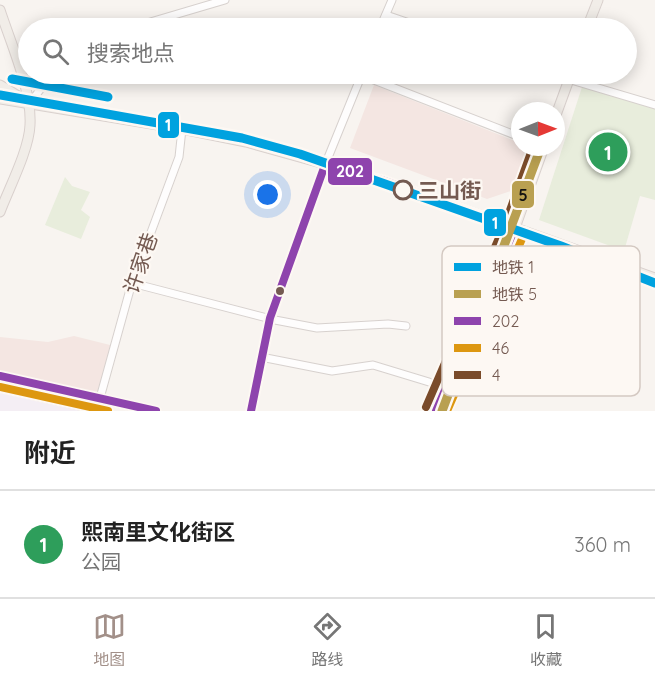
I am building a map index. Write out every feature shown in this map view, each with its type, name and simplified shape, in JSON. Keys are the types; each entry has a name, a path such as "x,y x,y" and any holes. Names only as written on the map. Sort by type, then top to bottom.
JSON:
{"main road":[{"path":"591,18 598,0"},
{"path":"0,10 18,66"},
{"path":"0,212 27,142 30,127 30,103 24,84"},
{"path":"561,102 567,84"},
{"path":"0,85 30,103"},
{"path":"0,99 246,142 382,180 565,246"},
{"path":"507,246 541,156"},
{"path":"640,273 655,278"},
{"path":"0,376 156,411"},
{"path":"0,387 106,411"},
{"path":"436,411 442,396"}],"street":[{"path":"164,18 225,0"},
{"path":"385,18 392,0"},
{"path":"386,15 395,18"},
{"path":"30,103 44,84"},
{"path":"251,411 270,318 357,84"},
{"path":"386,84 511,133"},
{"path":"591,84 655,105"},
{"name":"许家巷","path":"100,398 132,283 179,157 182,129"},
{"path":"132,283 317,328 388,324 406,326"},
{"path":"261,357 332,371 374,365 429,382"}],"shaded area":[{"path":"374,85 511,139 511,156 531,156 517,189 487,199 350,148"},
{"path":"74,336 114,346 100,398 0,376 0,337 48,342"},
{"path":"0,392 96,411 0,411"}],"green space":[{"path":"582,87 655,107 655,200 640,196 625,246 610,246 539,220 560,156 565,156 565,140"},
{"path":"65,177 72,186 90,192 81,210 90,217 81,239 45,225"}],"metro line":[{"name":"1","path":"12,79 18,80"},
{"name":"1","path":"39,84 108,97"},
{"name":"1","path":"0,95 242,138 300,154 561,246"},
{"name":"5","path":"504,246 538,156"},
{"name":"1","path":"640,277 655,283"},
{"name":"5","path":"442,411 448,396"}],"transit line":[{"name":"4","path":"496,246 530,156"},
{"name":"202","path":"251,411 270,318 325,165 382,180 515,228 507,246"},
{"name":"46","path":"519,246 525,232"},
{"name":"4","path":"426,407 442,370"},
{"name":"202","path":"0,376 156,411"},
{"name":"46","path":"0,387 108,411"},
{"name":"202","path":"436,411 442,396"},
{"name":"46","path":"447,411 454,396"}],"place":[{"name":"熙南里文化街区","path":"608,152"},
{"name":"三山街","path":"403,190"}]}
